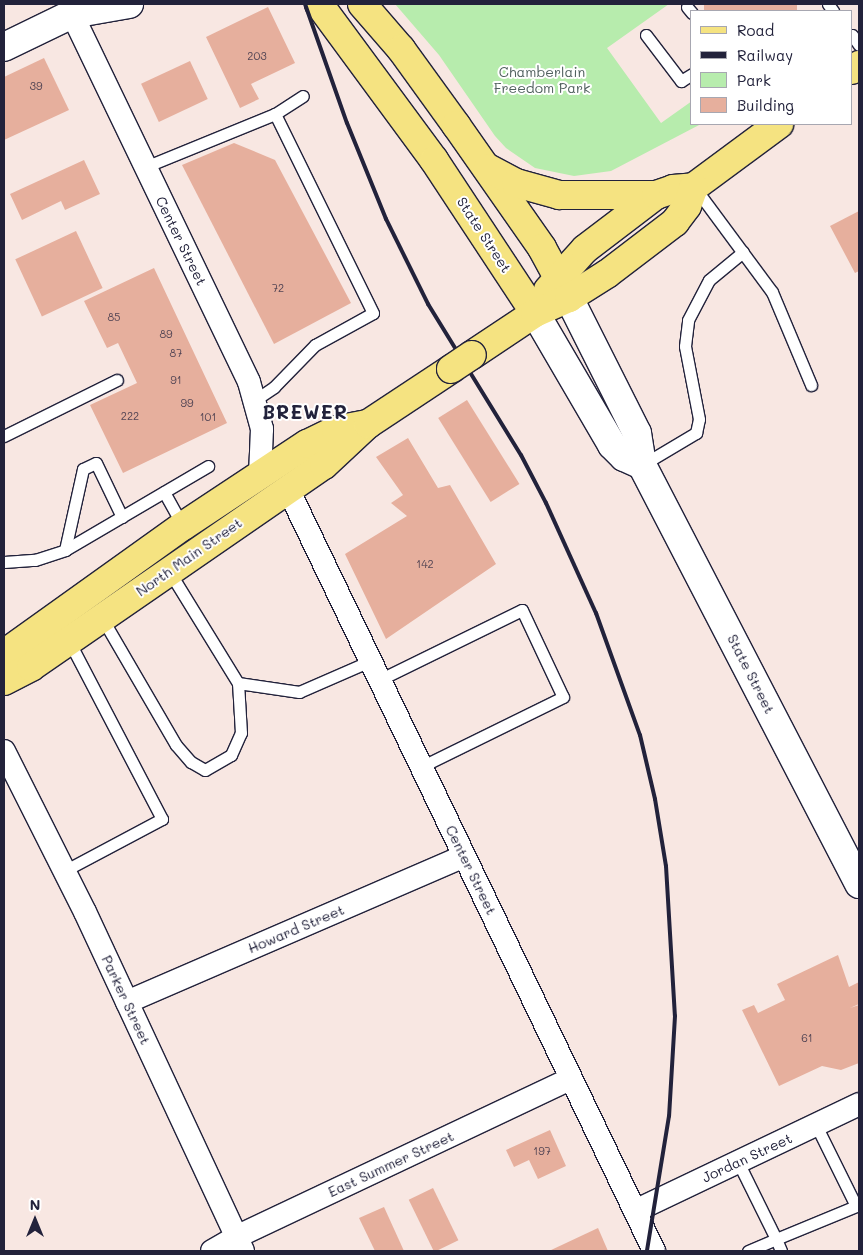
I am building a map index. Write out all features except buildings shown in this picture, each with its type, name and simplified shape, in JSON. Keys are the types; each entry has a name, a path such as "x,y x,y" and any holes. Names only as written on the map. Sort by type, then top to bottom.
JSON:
{"main road":[{"path":"4,47 79,9 129,4"},
{"name":"State Street","path":"319,4 434,160 535,313 612,445 624,457 642,465"},
{"name":"State Street","path":"362,4 419,73 485,166 563,287 637,433 642,465 859,884"},
{"name":"North Main Street","path":"4,654 190,538 288,489 335,457 368,424 535,313 563,287 584,249 656,196 674,189 694,187 779,125"},
{"path":"485,166 516,183 559,196 656,196"},
{"name":"North Main Street","path":"563,287 607,274 675,222 687,206 694,187"},
{"name":"North Main Street","path":"4,681 69,641 168,570 190,538 260,475 322,436 368,424"}],"street":[{"name":"Center Street","path":"79,9 145,167 255,400 263,438 260,475"},
{"name":"Center Street","path":"288,489 653,1251"},
{"name":"Parker Street","path":"4,751 128,1002 239,1244"},
{"name":"Howard Street","path":"128,1002 464,856"},
{"name":"East Summer Street","path":"212,1251 239,1244 572,1079"},
{"name":"Jordan Street","path":"635,1211 859,1104"}],"lane":[{"path":"646,35 681,81 690,75"},
{"path":"145,167 275,114 303,96"},
{"path":"255,400 274,387 314,345 372,313 275,114"},
{"path":"694,187 779,304 811,385"},
{"path":"642,465 696,433 699,419 685,346 688,320 709,280 743,252"},
{"path":"4,436 117,380"},
{"path":"65,550 83,469 96,463 122,517"},
{"path":"4,562 36,560 65,550 208,466"},
{"path":"164,492 190,538"},
{"path":"102,618 176,745 191,762 205,770 231,755 241,733 238,682 168,570"},
{"path":"238,682 299,692 375,670 522,610 563,698 421,767"},
{"path":"64,871 162,819 69,641"},
{"path":"748,1251 858,1210 816,1125"},
{"path":"738,1162 781,1251"}],"green space":[{"name":"Chamberlain Freedom Park","path":"395,4 669,4 607,48 661,123 690,102 690,125 699,125 611,171 574,176 535,168 506,148 495,136 439,55"}],"railway":[{"path":"305,4 347,123 386,219 428,304 521,455 546,503 596,613 640,735 655,799 666,866 675,1016 669,1116 647,1251"}],"district":[{"name":"BREWER","path":"305,412"}]}
